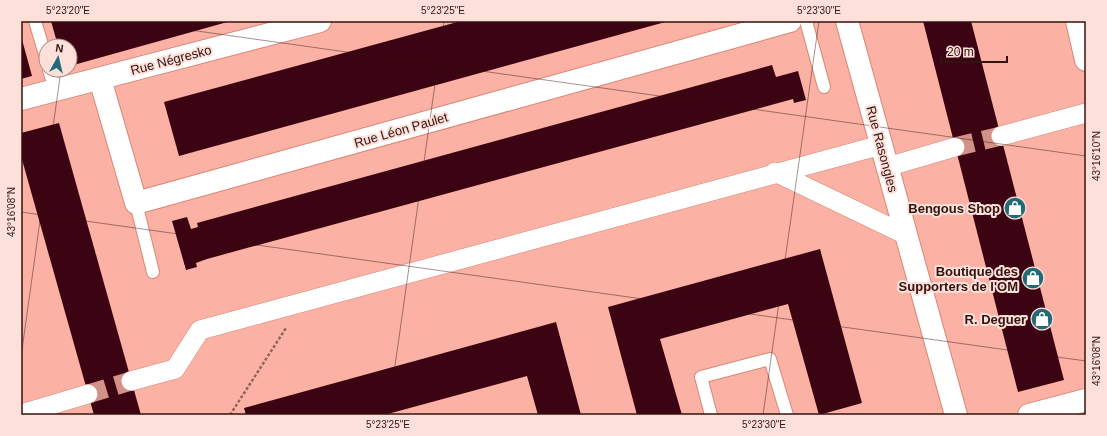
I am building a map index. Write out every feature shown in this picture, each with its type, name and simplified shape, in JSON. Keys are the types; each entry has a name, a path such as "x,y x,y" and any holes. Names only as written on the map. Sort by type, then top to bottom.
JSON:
{"street":[{"name":"Rue Négresko","path":"21,99 52,80 100,79 320,21"},
{"name":"Rue Léon Paulet","path":"136,203 790,21"},
{"name":"Rue Rasongles","path":"847,21 956,415"},
{"path":"1076,21 1086,60"},
{"path":"100,79 136,203"},
{"path":"1001,136 1086,113"},
{"path":"131,381 175,369 200,330 775,172 881,145"},
{"path":"887,166 955,147"},
{"path":"775,172 906,235"},
{"path":"21,414 88,394"},
{"path":"1029,415 1086,400"}],"lane":[{"path":"36,21 41,38"},
{"path":"806,21 824,87"},
{"path":"136,203 154,272"},
{"path":"711,415 701,377 770,359 787,415"}],"path":[{"path":"230,415 303,302"}],"building":[{"path":"51,21 231,21 78,64 78,38 56,38"},
{"path":"461,21 669,21 179,156 164,102"},
{"path":"923,21 971,21 1064,380 1018,392"},
{"path":"21,36 32,76 21,79"},
{"path":"772,65 776,77 798,71 806,100 794,103 793,99 207,259 196,263 197,267 186,270 172,221 187,217 191,229 198,227 197,223"},
{"path":"59,123 141,415 94,415 21,156 21,133"},
{"path":"820,249 862,403 819,415 788,304 660,339 682,415 637,415 608,307"},
{"path":"556,322 581,415 538,415 527,376 384,415 246,415 244,408"}],"tunnel":[{"path":"955,147 1001,136"},
{"path":"88,394 131,381"}],"place":[{"name":"Bengous Shop","path":"1015,208"},
{"name":"Boutique des Supporters de l'OM","path":"1033,278"},
{"name":"R. Deguer","path":"1042,319"}]}
